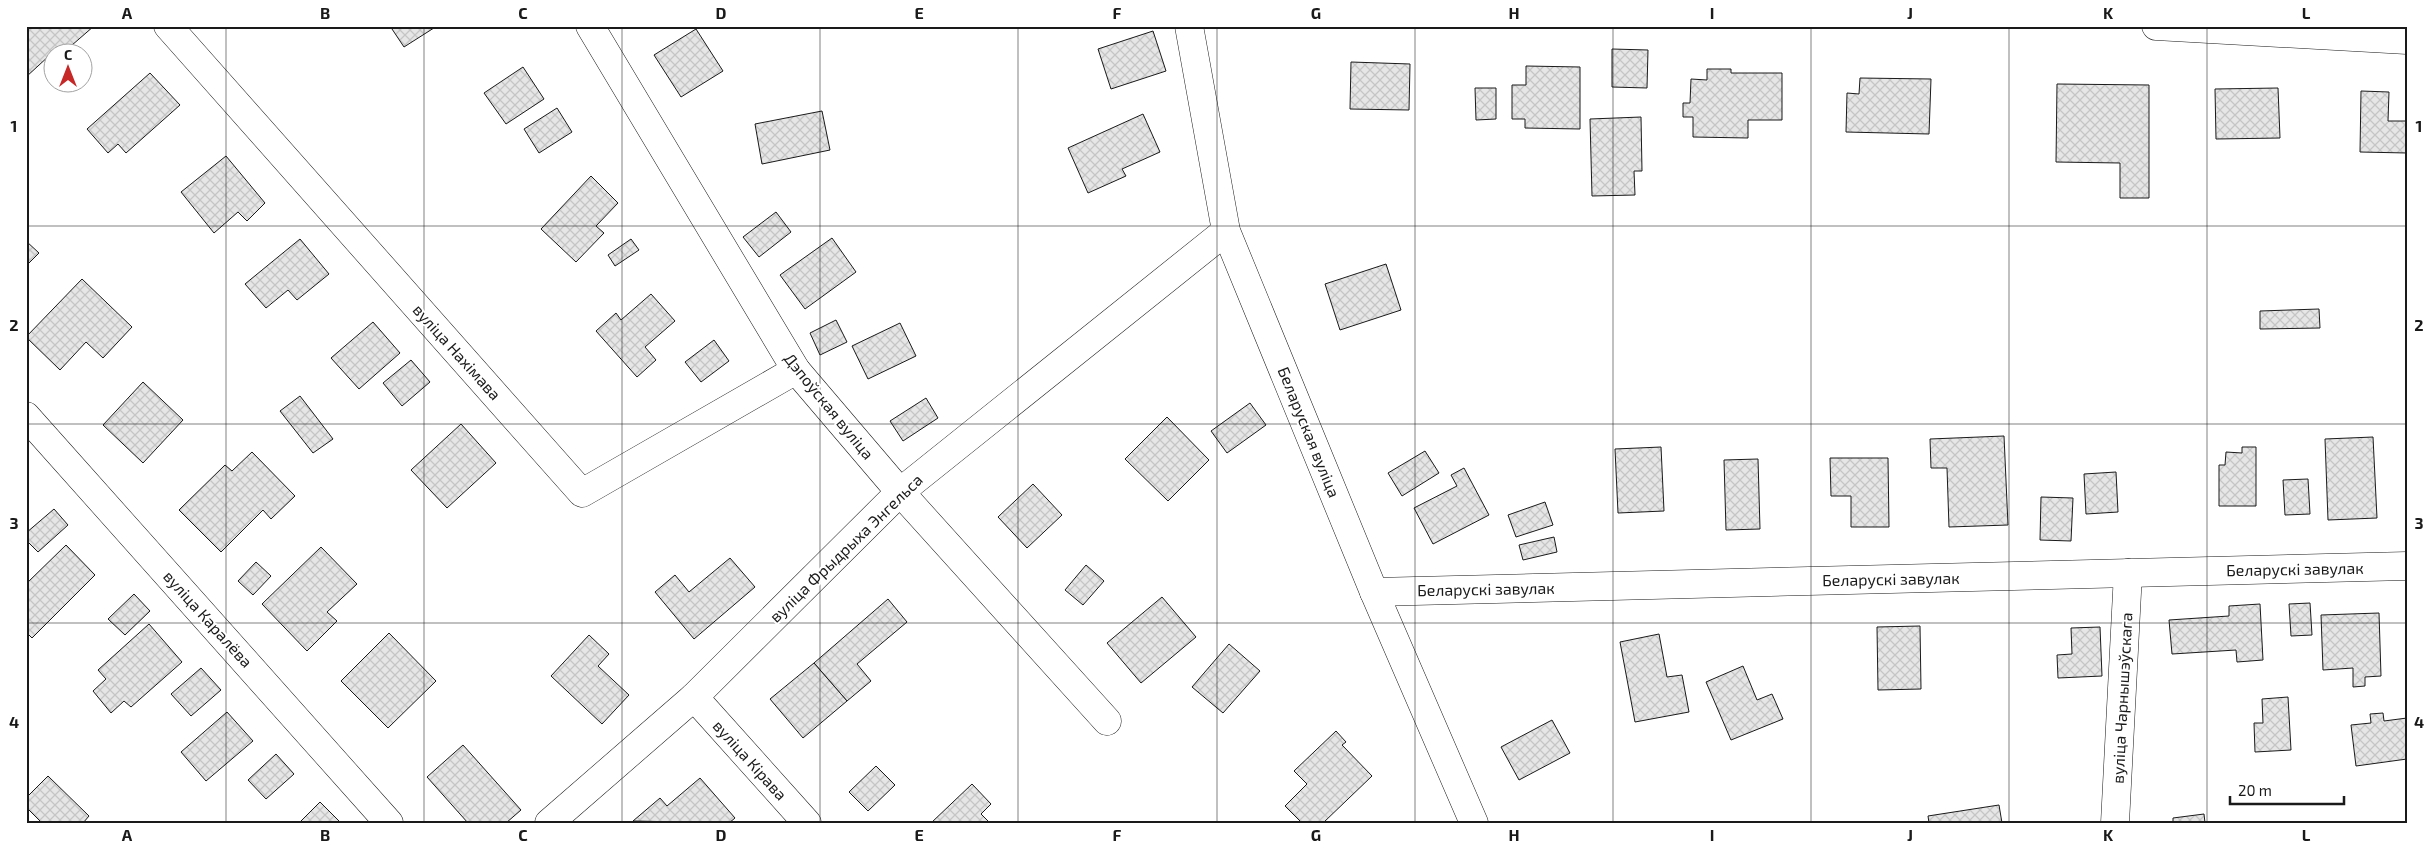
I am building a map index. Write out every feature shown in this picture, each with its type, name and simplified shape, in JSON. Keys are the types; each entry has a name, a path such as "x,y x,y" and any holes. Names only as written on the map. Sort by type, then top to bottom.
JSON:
{"street":[{"name":"вуліца Нахімава","path":"168,26 582,493 796,370"},
{"name":"Дэпоўская вуліца","path":"590,26 796,370 900,492 1106,721"},
{"name":"Беларуская вуліца","path":"1189,26 1226,231 1374,592 1474,823"},
{"path":"2156,26 2407,40"},
{"name":"вуліца Фрыдрыха Энгельса","path":"549,823 694,697 900,492 1226,231"},
{"name":"вуліца Каралёва","path":"26,416 389,823"},
{"name":"Беларускі завулак","path":"1374,592 2407,566"},
{"name":"вуліца Чарнышэўскага","path":"2115,823 2128,573"},
{"name":"вуліца Кірава","path":"694,697 807,823"}],"building":[{"path":"26,26 94,26 76,42 42,42 42,62 26,77"},
{"path":"390,26 437,26 404,47"},
{"path":"696,29 723,71 681,97 654,55"},
{"path":"1153,31 1166,71 1111,89 1098,49"},
{"path":"1612,49 1648,50 1647,88 1612,87"},
{"path":"1351,62 1410,64 1409,110 1350,109"},
{"path":"1526,66 1580,67 1580,129 1525,128 1525,119 1512,119 1512,85 1526,85"},
{"path":"523,67 544,99 506,124 484,93"},
{"path":"1707,69 1731,69 1731,73 1782,73 1782,120 1748,120 1748,138 1693,137 1693,117 1683,117 1683,103 1690,103 1691,79 1707,80"},
{"path":"150,73 180,105 126,153 118,144 108,153 87,129"},
{"path":"1860,78 1931,79 1929,134 1846,132 1847,93 1859,94"},
{"path":"2057,84 2149,85 2149,198 2120,198 2120,163 2056,162"},
{"path":"1475,88 1496,88 1496,119 1476,120"},
{"path":"2278,88 2280,138 2216,139 2215,89"},
{"path":"2361,91 2389,92 2388,121 2407,121 2407,153 2360,152"},
{"path":"557,108 572,132 539,153 524,129"},
{"path":"822,111 830,150 762,164 755,124"},
{"path":"1143,114 1160,152 1122,169 1126,176 1088,193 1068,148"},
{"path":"1641,117 1642,171 1634,171 1635,195 1592,196 1590,119"},
{"path":"226,156 265,203 247,221 238,212 214,233 181,192"},
{"path":"591,176 618,203 596,226 604,233 576,262 541,229"},
{"path":"776,212 791,232 759,257 743,237"},
{"path":"832,238 856,272 805,309 780,275"},
{"path":"300,239 329,274 297,300 288,290 266,308 245,284"},
{"path":"631,239 639,250 615,266 608,255"},
{"path":"26,241 39,253 26,266"},
{"path":"1386,264 1401,310 1340,330 1325,284"},
{"path":"82,279 132,327 103,358 86,342 60,370 26,337"},
{"path":"651,294 675,321 645,347 656,360 637,377 596,331 616,313 621,320"},
{"path":"2319,309 2320,328 2260,329 2260,311"},
{"path":"836,320 847,342 820,355 810,333"},
{"path":"373,322 400,353 359,389 331,358"},
{"path":"900,323 916,356 868,379 852,346"},
{"path":"714,340 729,361 701,382 685,362"},
{"path":"411,360 430,382 402,406 383,383"},
{"path":"143,382 183,420 143,463 103,425"},
{"path":"300,396 333,439 313,453 280,411"},
{"path":"926,398 938,418 903,441 890,421"},
{"path":"1250,403 1266,425 1227,453 1211,431"},
{"path":"1167,417 1209,460 1168,501 1125,459"},
{"path":"461,424 496,463 447,508 411,470"},
{"path":"2004,436 2008,525 1949,527 1947,468 1931,468 1930,439"},
{"path":"2373,437 2377,518 2328,520 2325,439"},
{"path":"1661,447 1664,511 1618,513 1615,449"},
{"path":"2242,447 2256,447 2256,506 2219,506 2219,465 2225,465 2226,452 2242,453"},
{"path":"1425,451 1439,473 1402,496 1388,473"},
{"path":"252,452 295,496 271,519 263,510 221,552 179,510 225,465 232,471"},
{"path":"1830,458 1888,458 1889,527 1851,527 1851,496 1831,496"},
{"path":"1758,459 1760,529 1726,530 1724,460"},
{"path":"1464,468 1489,515 1433,544 1414,508 1457,486 1451,475"},
{"path":"2116,472 2118,512 2086,514 2084,474"},
{"path":"2308,479 2310,514 2285,515 2283,480"},
{"path":"1033,484 1062,515 1027,548 998,517"},
{"path":"2041,497 2073,498 2071,541 2040,540"},
{"path":"1545,502 1553,525 1516,537 1508,515"},
{"path":"54,509 68,525 38,552 26,540 26,533"},
{"path":"1554,537 1557,552 1523,560 1519,545"},
{"path":"66,545 95,575 32,638 26,632 26,584"},
{"path":"321,547 357,584 327,612 337,621 307,651 262,604"},
{"path":"730,558 755,587 694,639 655,592 675,575 689,592"},
{"path":"256,562 271,576 253,595 238,581"},
{"path":"1086,565 1104,581 1083,605 1065,590"},
{"path":"134,594 150,611 125,635 108,619"},
{"path":"1162,597 1196,637 1141,683 1107,643"},
{"path":"888,599 907,622 857,664 871,681 847,701 814,663"},
{"path":"2310,603 2312,635 2291,636 2289,604"},
{"path":"2260,604 2263,660 2237,662 2236,650 2172,654 2169,620 2229,616 2229,606"},
{"path":"2379,613 2381,676 2365,677 2365,686 2353,687 2353,668 2323,670 2321,615"},
{"path":"149,624 182,662 131,707 124,701 111,713 93,691 106,679 98,670"},
{"path":"1920,626 1921,689 1878,690 1877,627"},
{"path":"2100,627 2102,676 2058,678 2057,655 2072,654 2071,628"},
{"path":"389,633 436,681 388,728 341,681"},
{"path":"1659,634 1667,677 1682,675 1689,712 1635,722 1620,642"},
{"path":"589,635 609,654 598,666 629,695 602,724 551,676"},
{"path":"1229,644 1260,671 1223,713 1192,687"},
{"path":"814,663 847,701 803,738 770,699"},
{"path":"1743,666 1757,700 1772,694 1783,719 1731,740 1706,682"},
{"path":"201,668 221,690 191,716 171,694"},
{"path":"2288,697 2291,750 2255,752 2254,723 2263,723 2262,699"},
{"path":"227,712 253,741 206,781 181,752"},
{"path":"2383,713 2384,721 2407,718 2407,759 2356,766 2351,725 2371,723 2370,714"},
{"path":"1552,720 1570,753 1519,780 1501,747"},
{"path":"1336,731 1346,742 1342,745 1372,776 1323,823 1302,823 1285,806 1307,784 1294,771"},
{"path":"463,745 521,810 506,823 468,823 427,777"},
{"path":"276,754 294,774 266,799 248,780"},
{"path":"876,766 895,785 868,811 849,792"},
{"path":"48,776 89,816 83,823 42,823 26,807 26,798"},
{"path":"700,778 735,818 729,823 633,821 660,798 667,806"},
{"path":"972,784 991,804 981,814 990,823 931,823"},
{"path":"320,802 341,823 299,823"},
{"path":"1999,805 2002,823 1929,823 1928,816"},
{"path":"2204,814 2205,823 2173,823 2173,818"}]}
